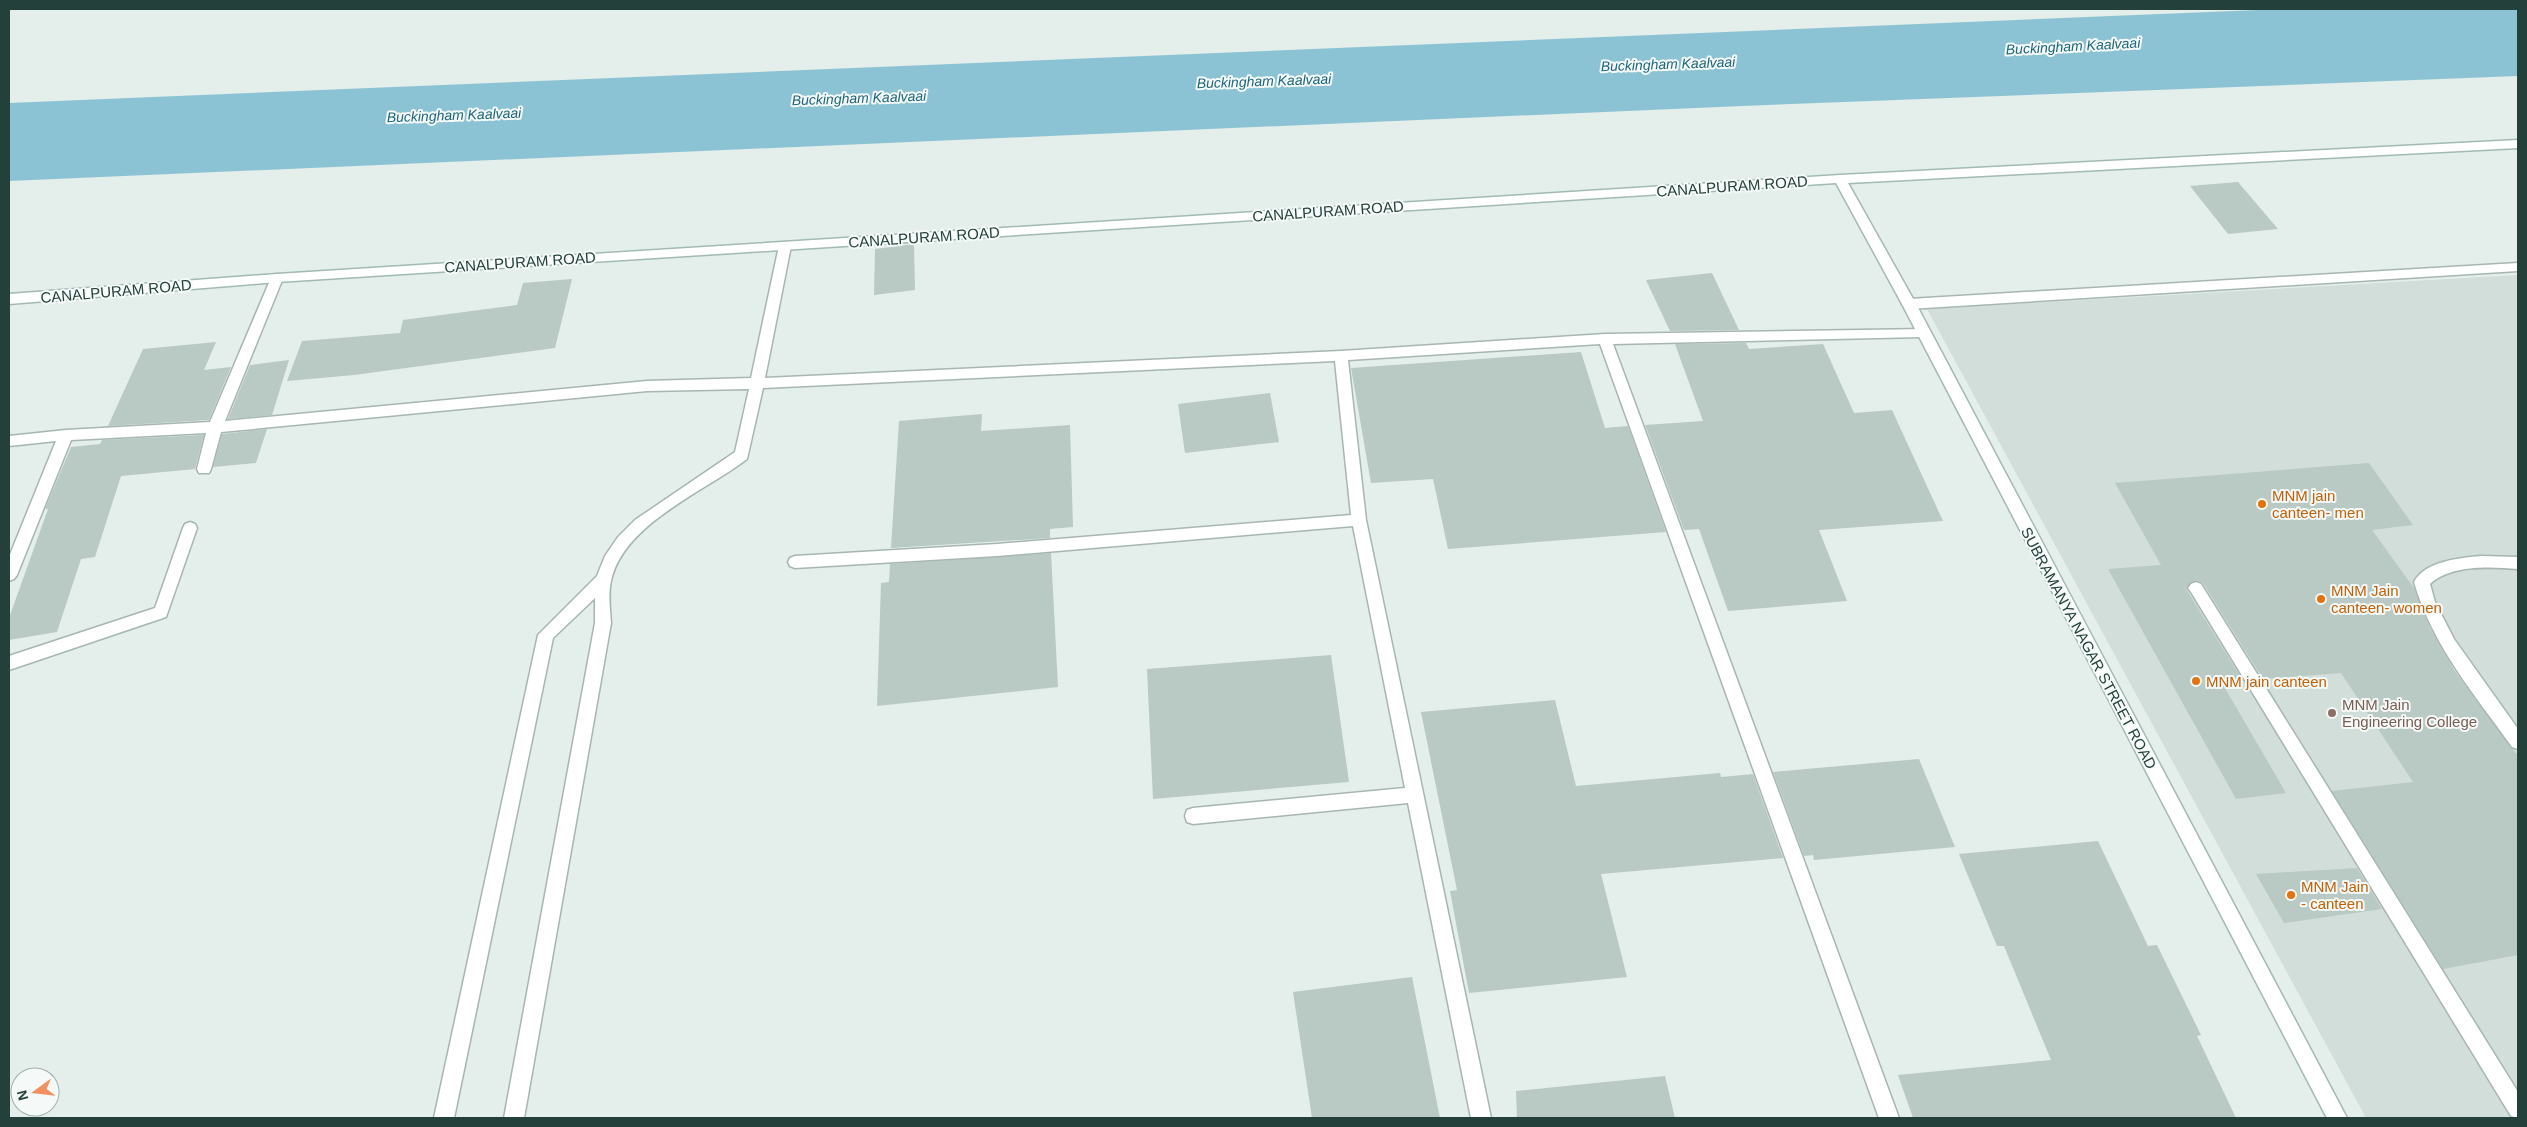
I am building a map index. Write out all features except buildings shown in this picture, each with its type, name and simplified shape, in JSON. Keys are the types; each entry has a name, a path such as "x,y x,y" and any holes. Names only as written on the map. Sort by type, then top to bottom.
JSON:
{"street":[{"name":"CANALPURAM ROAD","path":"9,299 277,278 1840,179 2518,144"},
{"name":"SUBRAMANYA NAGAR STREET ROAD","path":"1840,179 1909,304 1922,332 2337,1118"},
{"path":"514,1118 603,623 604,580 614,551 636,528 724,471 742,455 785,246"},
{"path":"1909,304 2518,267"},
{"path":"204,469 215,427 277,278"},
{"path":"9,441 66,435 215,427 647,386 756,383 1341,356 1605,339 1922,332"},
{"path":"1605,339 1889,1118"},
{"path":"1341,356 1359,520 1482,1118"},
{"path":"9,575 66,435"},
{"path":"795,562 997,550 1359,520"},
{"path":"9,663 161,612 190,528"},
{"path":"2518,563 2472,563 2427,575 2422,582 2429,604 2442,629 2518,742"},
{"path":"444,1118 546,635 604,580"},
{"path":"2196,588 2518,1109"},
{"path":"1194,816 1415,795"}],"shaded area":[{"name":"MNM Jain Engineering College","path":"2518,275 2518,1118 2366,1118 1927,309"}],"water":[{"name":"Buckingham Kaalvaai","path":"2282,9 2518,9 2518,76 1742,106 9,181 9,103"}],"place":[{"name":"MNM jain canteen- men","path":"2262,504"},
{"name":"MNM Jain canteen- women","path":"2321,599"},
{"name":"MNM jain canteen","path":"2196,681"},
{"name":"MNM Jain Engineering College","path":"2332,713"},
{"name":"MNM Jain - canteen","path":"2291,895"}]}
